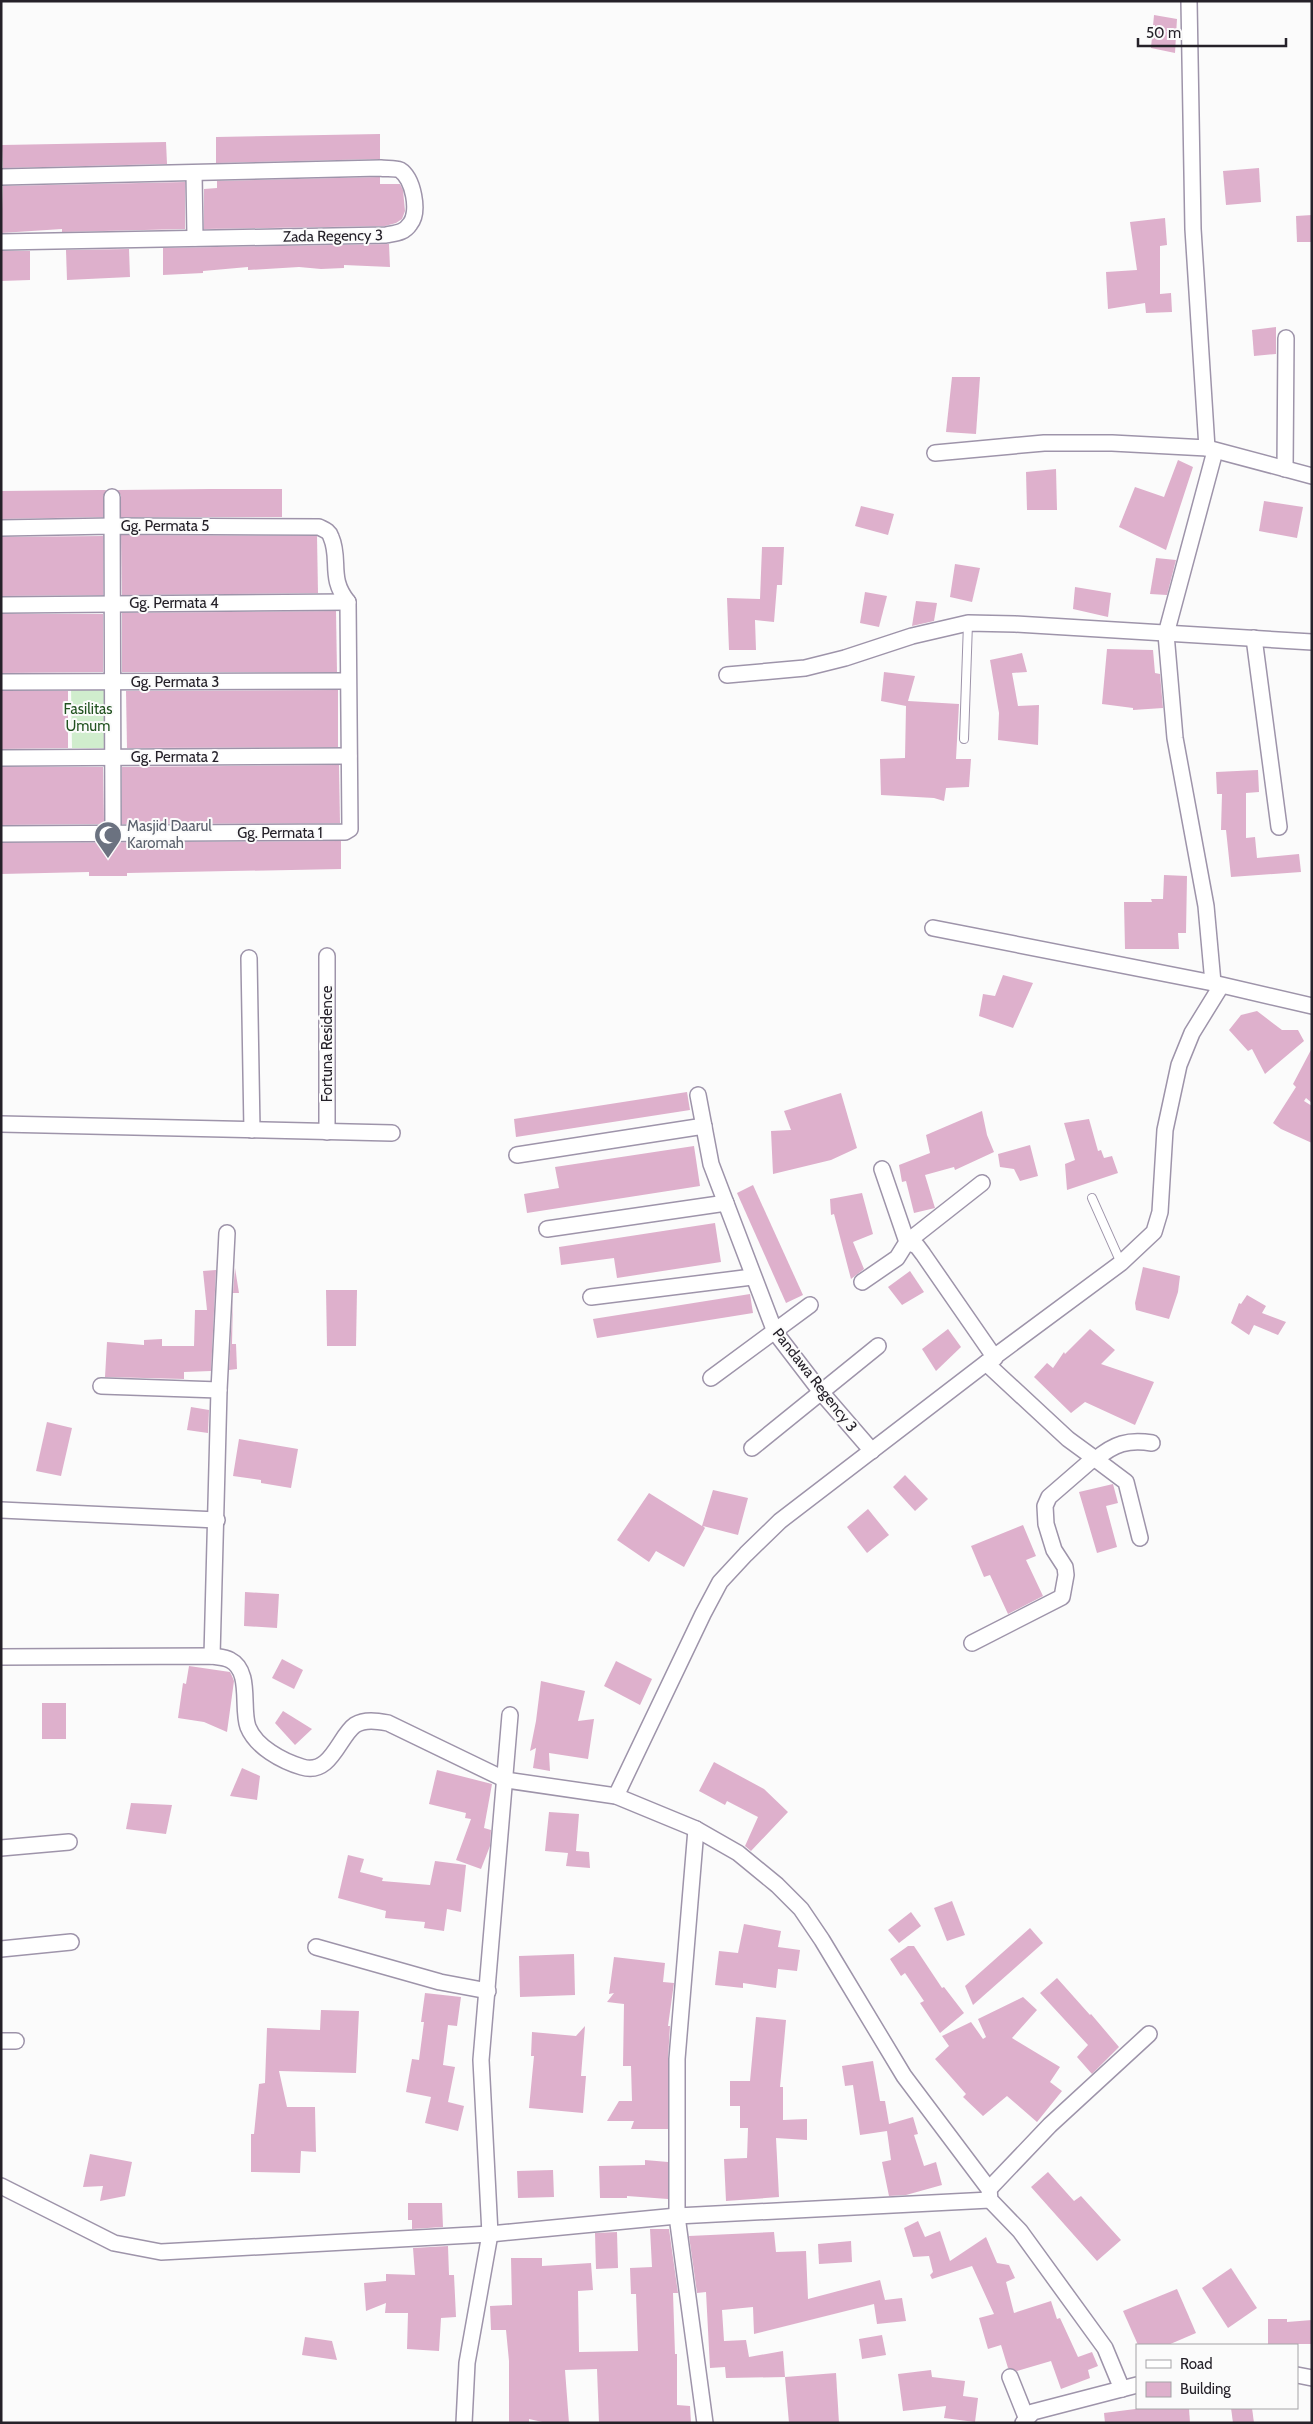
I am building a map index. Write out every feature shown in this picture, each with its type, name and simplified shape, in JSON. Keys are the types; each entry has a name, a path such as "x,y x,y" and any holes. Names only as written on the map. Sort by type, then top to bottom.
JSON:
{"street":[{"path":"616,1796 678,1662 720,1582 780,1521 1121,1263 1154,1232 1160,1212 1165,1130 1179,1065 1192,1033 1217,984 1206,906 1175,738 1166,634 1211,450 1192,229 1189,1"},
{"name":"Zada Regency 3","path":"1,177 380,168 399,170 411,180 414,204 412,223 403,232 386,235 1,242"},
{"path":"194,173 195,238"},
{"path":"1285,468 1286,338"},
{"path":"934,453 1044,443 1112,443 1211,450 1312,476"},
{"path":"112,497 113,834"},
{"name":"Gg. Permata 5","path":"1,528 112,526 319,527 327,531 332,538 338,586 348,602"},
{"path":"348,602 349,756"},
{"name":"Gg. Permata 4","path":"1,604 348,602"},
{"path":"727,675 806,668 845,658 912,636 968,623 1312,642"},
{"path":"1254,638 1279,827"},
{"name":"Gg. Permata 3","path":"1,682 348,682"},
{"name":"Gg. Permata 2","path":"1,758 349,756"},
{"name":"Gg. Permata 1","path":"1,834 348,831 350,828 349,756"},
{"path":"933,928 1217,984 1312,1006"},
{"name":"Fortuna Residence","path":"326,956 326,1132"},
{"path":"249,958 252,1130"},
{"name":"Pandawa Regency 3","path":"698,1096 711,1164 774,1332 821,1392 872,1451"},
{"path":"1,1124 392,1133"},
{"path":"517,1155 704,1126"},
{"path":"882,1169 908,1242 916,1246 923,1254 991,1360 1068,1439 1126,1482 1140,1538"},
{"path":"862,1282 897,1258 908,1242 982,1183"},
{"path":"547,1229 726,1203"},
{"path":"212,1656 219,1390 227,1233"},
{"path":"591,1297 752,1277"},
{"path":"711,1378 810,1305"},
{"path":"752,1448 878,1346"},
{"path":"102,1386 219,1390"},
{"path":"972,1643 1062,1597 1066,1576 1064,1567 1054,1550 1046,1524 1045,1506 1049,1497 1095,1458 1110,1448 1127,1441 1152,1443"},
{"path":"1,1510 217,1520"},
{"path":"1,1657 212,1656 230,1659 237,1665 243,1677 248,1727 256,1740 287,1762 305,1768 329,1760 353,1726 375,1720 388,1723 506,1780 616,1796 696,1828 738,1853 777,1885 801,1910 822,1940 904,2076 990,2195 1080,2312 1130,2387 1033,2412 1025,2420 1010,2377"},
{"path":"464,2423 467,2363 490,2234 482,2060 510,1715"},
{"path":"696,1828 677,2059 677,2216 705,2423"},
{"path":"1,1848 68,1842"},
{"path":"1,1949 71,1942"},
{"path":"316,1947 440,1982 488,1991"},
{"path":"1,2186 114,2243 161,2252 490,2234 677,2216 990,2195 1050,2125 1150,2034"},
{"path":"1298,2375 1312,2378"}],"lane":[{"path":"964,739 968,623"},
{"path":"1092,1198 1121,1263"}],"green space":[{"name":"Fasilitas Umum","path":"104,686 105,748 72,748 71,687"}],"building":[{"path":"1154,15 1177,19 1175,53 1151,48"},
{"path":"380,134 380,159 216,163 216,137"},
{"path":"166,142 167,164 3,168 2,145"},
{"path":"1259,168 1261,202 1226,205 1223,171"},
{"path":"380,177 380,184 400,184 403,190 405,211 402,219 396,223 385,226 204,229 204,189 217,188 217,181"},
{"path":"185,182 185,229 62,232 62,229 1,233 3,186"},
{"path":"1312,215 1312,242 1297,242 1296,216"},
{"path":"1165,218 1167,245 1160,246 1160,294 1171,293 1172,312 1146,313 1145,303 1108,309 1106,272 1137,270 1130,222"},
{"path":"389,244 390,267 344,265 344,268 321,269 299,267 248,270 248,267 203,271 203,273 163,275 163,248"},
{"path":"129,249 130,277 67,280 66,250"},
{"path":"1,251 30,251 30,280 1,281"},
{"path":"1276,327 1276,354 1254,356 1252,330"},
{"path":"952,377 980,377 976,434 946,432"},
{"path":"1178,460 1193,467 1166,550 1119,527 1135,487 1164,497"},
{"path":"1056,469 1057,510 1027,510 1026,472"},
{"path":"282,489 282,517 121,517 121,496 118,490"},
{"path":"106,490 103,497 103,517 1,519 1,491"},
{"path":"1264,501 1303,507 1297,538 1259,531"},
{"path":"861,506 894,514 888,535 855,526"},
{"path":"121,535 317,536 318,593 122,595"},
{"path":"103,536 103,595 1,596 1,537"},
{"path":"762,547 784,547 782,585 777,585 774,622 755,620 756,650 729,650 727,598 760,599"},
{"path":"1156,558 1176,560 1167,595 1150,594"},
{"path":"955,564 980,568 972,602 950,597"},
{"path":"1075,587 1111,593 1108,617 1073,609"},
{"path":"865,592 887,596 879,627 860,623"},
{"path":"916,601 937,603 934,621 912,626"},
{"path":"336,611 337,672 122,672 122,613"},
{"path":"1,614 103,614 103,672 1,673"},
{"path":"1107,649 1153,650 1155,673 1160,674 1163,708 1133,710 1133,708 1102,704"},
{"path":"1022,653 1027,672 1012,673 1018,706 1039,705 1038,745 998,740 999,713 990,660"},
{"path":"884,672 915,676 908,701 959,704 956,759 971,759 969,787 946,788 944,801 934,798 881,795 880,759 905,758 906,706 881,701"},
{"path":"338,690 338,747 127,748 126,691"},
{"path":"1,691 68,691 68,748 1,749"},
{"path":"339,765 340,823 122,824 122,767"},
{"path":"1,767 103,767 104,824 1,825"},
{"path":"1258,770 1259,792 1246,793 1246,838 1255,837 1257,858 1299,854 1301,872 1231,877 1226,830 1221,830 1222,794 1217,794 1216,772"},
{"path":"341,841 341,869 127,873 127,876 89,876 89,872 1,874 1,843"},
{"path":"1164,875 1187,876 1186,933 1178,933 1179,949 1125,949 1124,902 1152,902 1151,899 1163,899"},
{"path":"1003,975 1033,983 1013,1028 979,1016 983,994 995,996"},
{"path":"1257,1011 1282,1030 1298,1030 1304,1041 1265,1074 1252,1049 1248,1051 1229,1030 1241,1015"},
{"path":"1312,1048 1312,1103 1306,1098 1304,1101 1312,1106 1312,1143 1281,1129 1273,1123 1296,1087 1293,1084"},
{"path":"687,1092 690,1110 516,1137 514,1119"},
{"path":"841,1093 857,1148 831,1160 773,1174 771,1131 791,1130 784,1111"},
{"path":"982,1111 987,1135 994,1152 955,1170 954,1167 925,1175 935,1208 914,1213 906,1181 902,1182 899,1165 930,1153 926,1135"},
{"path":"1089,1119 1098,1151 1101,1150 1104,1158 1112,1156 1118,1173 1067,1190 1065,1164 1075,1160 1064,1123"},
{"path":"1030,1145 1038,1176 1020,1181 1014,1169 1000,1167 998,1154"},
{"path":"694,1146 700,1186 527,1213 524,1194 559,1188 555,1167"},
{"path":"753,1185 803,1295 786,1303 737,1193"},
{"path":"862,1193 873,1234 853,1242 864,1269 851,1279 834,1214 831,1215 830,1199"},
{"path":"715,1223 721,1262 617,1278 614,1258 561,1265 559,1247"},
{"path":"1143,1267 1180,1276 1178,1292 1169,1319 1136,1310 1135,1303"},
{"path":"235,1268 239,1293 233,1293"},
{"path":"216,1270 211,1371 184,1372 184,1379 105,1377 107,1342 144,1345 144,1340 162,1339 162,1346 194,1346 195,1310 207,1310 203,1271"},
{"path":"910,1271 924,1292 902,1305 888,1287"},
{"path":"326,1290 357,1290 356,1346 327,1346"},
{"path":"750,1294 753,1313 597,1338 593,1319"},
{"path":"1247,1295 1266,1306 1262,1313 1286,1322 1278,1335 1254,1325 1249,1335 1231,1323 1239,1303 1241,1304"},
{"path":"233,1297 232,1344 236,1344 237,1369 229,1370"},
{"path":"948,1329 961,1347 936,1371 922,1349"},
{"path":"1090,1329 1115,1350 1101,1364 1154,1382 1135,1425 1085,1402 1071,1413 1034,1377 1047,1363 1053,1368 1064,1352 1065,1354"},
{"path":"191,1407 209,1410 208,1433 187,1430"},
{"path":"47,1422 72,1428 61,1476 36,1471"},
{"path":"239,1439 298,1449 291,1488 261,1483 261,1480 233,1476"},
{"path":"905,1475 928,1499 915,1511 893,1487"},
{"path":"1113,1484 1118,1503 1106,1506 1117,1547 1097,1553 1079,1492"},
{"path":"713,1490 748,1498 738,1535 703,1526 705,1528 684,1567 656,1551 649,1562 617,1540 649,1493 702,1526"},
{"path":"868,1509 889,1535 867,1553 847,1527"},
{"path":"1023,1525 1036,1556 1026,1560 1043,1596 1008,1614 990,1575 984,1577 971,1546"},
{"path":"245,1592 279,1594 277,1628 244,1626"},
{"path":"282,1659 303,1670 294,1689 272,1678"},
{"path":"616,1661 652,1679 640,1705 604,1686"},
{"path":"189,1666 230,1672 234,1681 227,1732 204,1722 178,1718 183,1683 186,1684"},
{"path":"541,1681 585,1691 578,1721 594,1719 588,1759 549,1753 550,1771 533,1768 536,1748 530,1751"},
{"path":"42,1703 66,1703 66,1739 42,1739"},
{"path":"283,1711 312,1729 295,1745 275,1723"},
{"path":"714,1762 764,1789 788,1812 751,1851 745,1846 758,1817 727,1801 725,1805 699,1791"},
{"path":"242,1768 260,1776 257,1800 230,1796"},
{"path":"437,1770 492,1784 484,1828 491,1830 490,1846 481,1869 456,1860 471,1819 465,1818 466,1813 429,1804"},
{"path":"131,1803 172,1805 166,1834 126,1829"},
{"path":"549,1812 579,1814 576,1851 589,1852 590,1868 566,1866 568,1853 545,1851"},
{"path":"348,1855 364,1859 360,1872 383,1878 382,1881 430,1885 435,1861 466,1865 461,1912 447,1909 444,1931 424,1928 425,1922 385,1918 386,1911 338,1898"},
{"path":"952,1901 965,1935 947,1941 934,1908"},
{"path":"911,1912 921,1926 899,1943 888,1930"},
{"path":"744,1924 781,1931 778,1947 800,1950 797,1971 778,1969 776,1988 743,1983 743,1988 715,1985 719,1951 738,1953"},
{"path":"1030,1928 1043,1943 973,2005 965,1986"},
{"path":"908,1946 914,1946 942,1988 944,1987 964,2013 940,2033 920,2003 924,2001 905,1973 901,1976 890,1959"},
{"path":"574,1954 575,1995 520,1997 519,1956"},
{"path":"614,1957 665,1963 663,1982 674,1983 668,2026 670,2026 668,2129 631,2129 634,2121 607,2121 619,2101 632,2101 631,2066 623,2066 624,2004 607,2002 614,1993 609,1994"},
{"path":"1057,1978 1119,2047 1092,2074 1077,2057 1088,2045 1040,1993"},
{"path":"425,1993 461,1997 457,2026 448,2025 443,2065 455,2067 448,2102 464,2106 458,2131 425,2123 431,2097 406,2092 412,2059 419,2060 424,2022 421,2022"},
{"path":"1023,1997 1037,2010 1012,2038 1060,2067 1050,2082 1062,2091 1037,2122 1007,2096 983,2116 963,2097 966,2094 935,2059 949,2046 942,2036 971,2022 983,2039 986,2037 978,2019"},
{"path":"321,2010 359,2011 356,2073 279,2071 287,2107 315,2107 316,2152 301,2151 300,2173 251,2172 251,2134 254,2134 259,2084 265,2083 267,2028 320,2030"},
{"path":"756,2017 786,2020 780,2087 783,2087 783,2120 807,2119 807,2140 776,2138 779,2197 726,2201 724,2159 747,2158 748,2128 740,2128 740,2106 730,2106 730,2081 750,2081"},
{"path":"585,2026 581,2076 586,2076 583,2113 529,2108 534,2056 531,2056 532,2032 576,2036"},
{"path":"873,2061 880,2101 885,2101 889,2124 913,2117 918,2134 914,2135 924,2166 936,2162 942,2185 906,2195 889,2196 882,2162 891,2160 887,2131 860,2135 853,2085 845,2086 842,2066"},
{"path":"90,2154 132,2162 125,2196 100,2201 103,2186 83,2187"},
{"path":"645,2160 668,2162 668,2199 627,2196 627,2198 600,2198 599,2166 645,2165"},
{"path":"553,2170 554,2197 518,2198 517,2171"},
{"path":"1048,2172 1074,2201 1081,2196 1121,2240 1097,2261 1031,2187"},
{"path":"408,2203 442,2203 443,2227 412,2229 412,2220 408,2220"},
{"path":"918,2221 925,2237 940,2231 950,2261 986,2237 997,2263 1009,2265 1015,2278 1006,2282 1014,2313 1051,2301 1057,2319 1060,2318 1078,2357 1092,2352 1098,2366 1088,2370 1090,2378 1061,2389 1051,2361 1017,2371 1008,2368 1001,2345 988,2349 979,2318 994,2314 972,2266 932,2279 930,2275 933,2272 929,2256 913,2257 904,2228"},
{"path":"650,2229 669,2229 678,2293 673,2293 675,2354 677,2354 677,2405 690,2406 691,2423 599,2423 597,2369 565,2370 569,2423 547,2423 529,2419 529,2423 509,2423 509,2361 506,2330 491,2330 490,2306 512,2305 511,2258 542,2258 542,2266 591,2263 593,2290 578,2291 579,2352 638,2351 636,2294 631,2294 630,2268 652,2267"},
{"path":"617,2232 618,2268 596,2269 595,2233"},
{"path":"774,2232 776,2252 806,2251 808,2299 880,2280 885,2300 902,2298 906,2321 877,2324 874,2304 754,2334 753,2307 722,2310 724,2341 746,2340 749,2357 783,2351 785,2377 726,2378 725,2367 710,2368 706,2292 697,2293 689,2236"},
{"path":"851,2241 852,2262 819,2264 818,2244"},
{"path":"448,2246 449,2275 454,2275 456,2317 441,2318 439,2351 407,2349 408,2313 385,2313 386,2303 366,2311 364,2283 386,2281 386,2274 415,2275 413,2248"},
{"path":"1231,2268 1257,2308 1228,2328 1202,2288"},
{"path":"1177,2289 1196,2333 1170,2344 1138,2344 1123,2311"},
{"path":"1268,2319 1287,2319 1287,2322 1312,2320 1312,2344 1268,2344"},
{"path":"882,2335 886,2355 862,2359 859,2339"},
{"path":"305,2337 332,2341 337,2360 302,2355"},
{"path":"931,2370 932,2377 965,2381 963,2396 978,2398 975,2422 944,2418 946,2406 903,2411 898,2374"},
{"path":"836,2373 839,2423 789,2423 785,2377"},
{"path":"1136,2409 1189,2409 1190,2423 1105,2423 1104,2413"},
{"path":"1231,2409 1252,2409 1254,2423 1233,2423"}],"place":[{"name":"Masjid Daarul Karomah","path":"108,859"}]}
